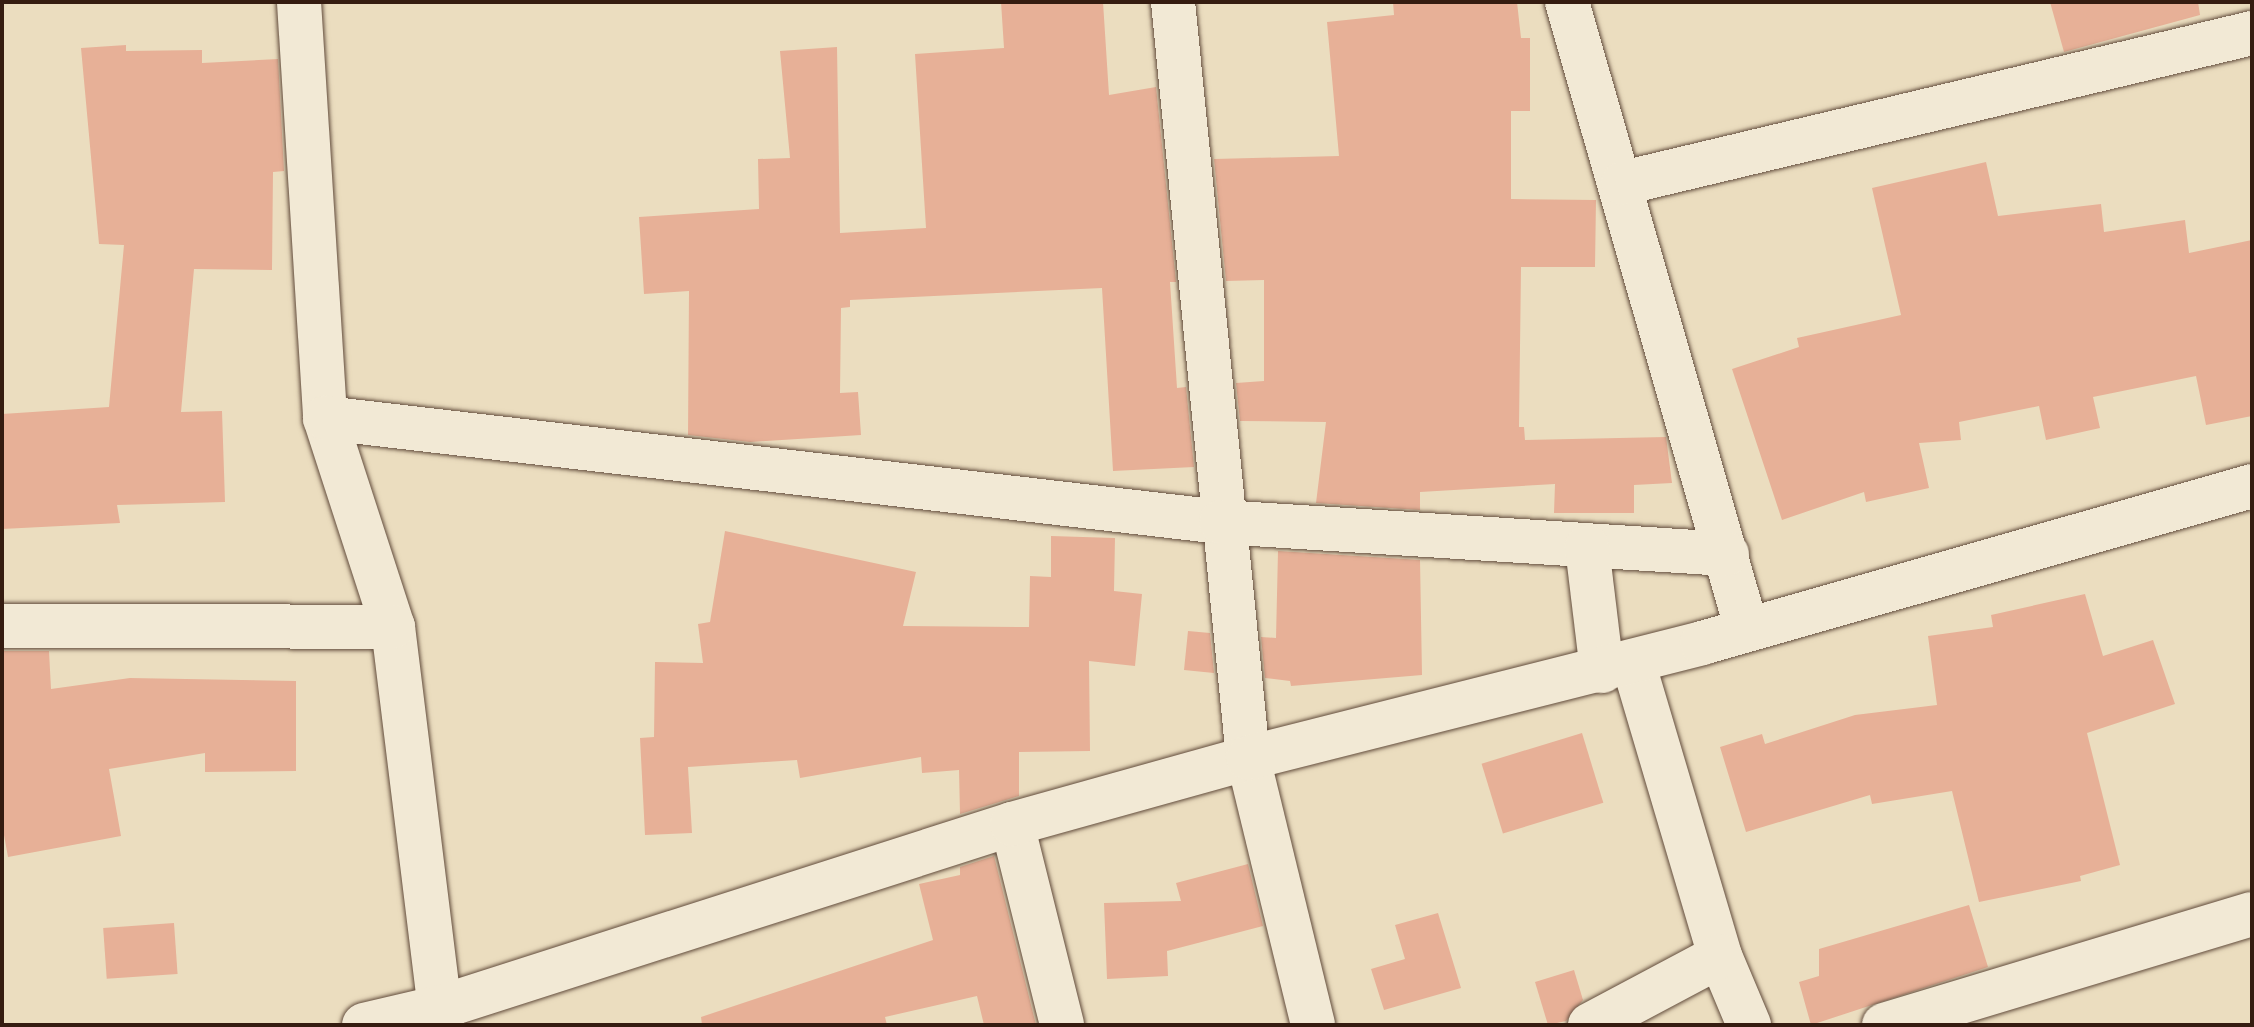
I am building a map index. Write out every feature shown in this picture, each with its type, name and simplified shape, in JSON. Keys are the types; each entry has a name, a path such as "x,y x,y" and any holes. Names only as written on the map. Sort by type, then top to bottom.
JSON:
{"street":[{"path":"299,2 325,418 393,627 442,1016"},
{"path":"1173,2 1221,522 1248,758 1313,1025"},
{"path":"1567,2 1623,183 1747,630"},
{"path":"1623,183 2252,33"},
{"path":"325,418 1221,522 1727,554"},
{"path":"364,1025 442,1016 1012,824 1248,758 1618,666 2252,486"},
{"path":"1587,547 1618,666 1720,956 1749,1025"},
{"path":"2,626 393,627"},
{"path":"1012,824 1062,1025"},
{"path":"1884,1025 2252,914"},
{"path":"1590,1025 1720,956"}],"building":[{"path":"1001,2 1103,2 1109,95 1156,87 1176,282 1170,282 1177,388 1186,387 1194,467 1113,471 1102,288 850,300 850,307 841,308 840,393 858,392 861,435 750,442 688,435 689,291 644,294 639,217 759,209 758,159 790,158 780,51 837,47 840,233 926,228 915,54 1004,48"},
{"path":"1393,2 1517,2 1521,38 1530,38 1530,111 1511,111 1511,199 1596,200 1595,267 1521,267 1519,427 1524,427 1525,440 1666,437 1672,483 1634,485 1634,513 1554,513 1555,484 1420,492 1420,510 1316,503 1326,422 1240,421 1236,383 1264,381 1264,280 1226,281 1214,159 1339,156 1327,22 1394,15"},
{"path":"2050,2 2198,2 2200,15 2064,52"},
{"path":"126,45 126,51 202,50 202,63 278,59 284,171 273,172 272,270 194,269 181,412 222,411 225,502 117,505 120,523 2,529 2,414 109,407 124,245 99,244 81,48"},
{"path":"1986,162 1998,216 2101,204 2104,232 2185,220 2189,253 2252,240 2252,416 2206,425 2196,376 2093,397 2100,428 2046,440 2039,406 1959,422 1961,440 1919,443 1929,488 1866,502 1864,492 1782,520 1732,369 1799,347 1797,338 1901,315 1872,188"},
{"path":"725,531 916,572 903,626 1029,627 1030,576 1051,577 1051,536 1115,538 1114,591 1142,594 1135,666 1089,661 1090,751 1019,752 1019,796 960,814 959,770 922,773 921,757 800,778 797,760 688,767 692,833 645,835 640,738 654,737 655,662 703,663 698,624 710,622"},
{"path":"1278,551 1420,560 1422,675 1291,686 1290,681 1265,678 1261,637 1276,638"},
{"path":"2085,594 2103,656 2153,640 2175,704 2087,733 2120,865 2080,876 2081,881 1979,902 1952,791 1872,804 1870,795 1746,832 1720,747 1762,734 1765,744 1855,715 1937,705 1928,636 1993,627 1991,615"},
{"path":"1188,631 1210,633 1214,673 1184,670"},
{"path":"2,651 49,651 51,689 130,678 296,681 296,771 205,772 205,753 109,769 121,836 8,857 2,824"},
{"path":"1582,733 1603,803 1503,834 1482,764"},
{"path":"994,856 1036,1025 984,1025 977,996 885,1017 887,1025 702,1025 701,1017 933,940 919,884 960,875 960,867"},
{"path":"1248,864 1263,926 1167,951 1168,976 1107,979 1104,903 1181,901 1176,883"},
{"path":"1969,905 1988,967 1811,1025 1799,982 1819,976 1819,949"},
{"path":"1438,913 1461,988 1384,1010 1371,969 1405,959 1395,925"},
{"path":"174,923 178,974 107,979 103,928"},
{"path":"1574,970 1583,1000 1566,1021 1548,1025 1535,982"}]}
